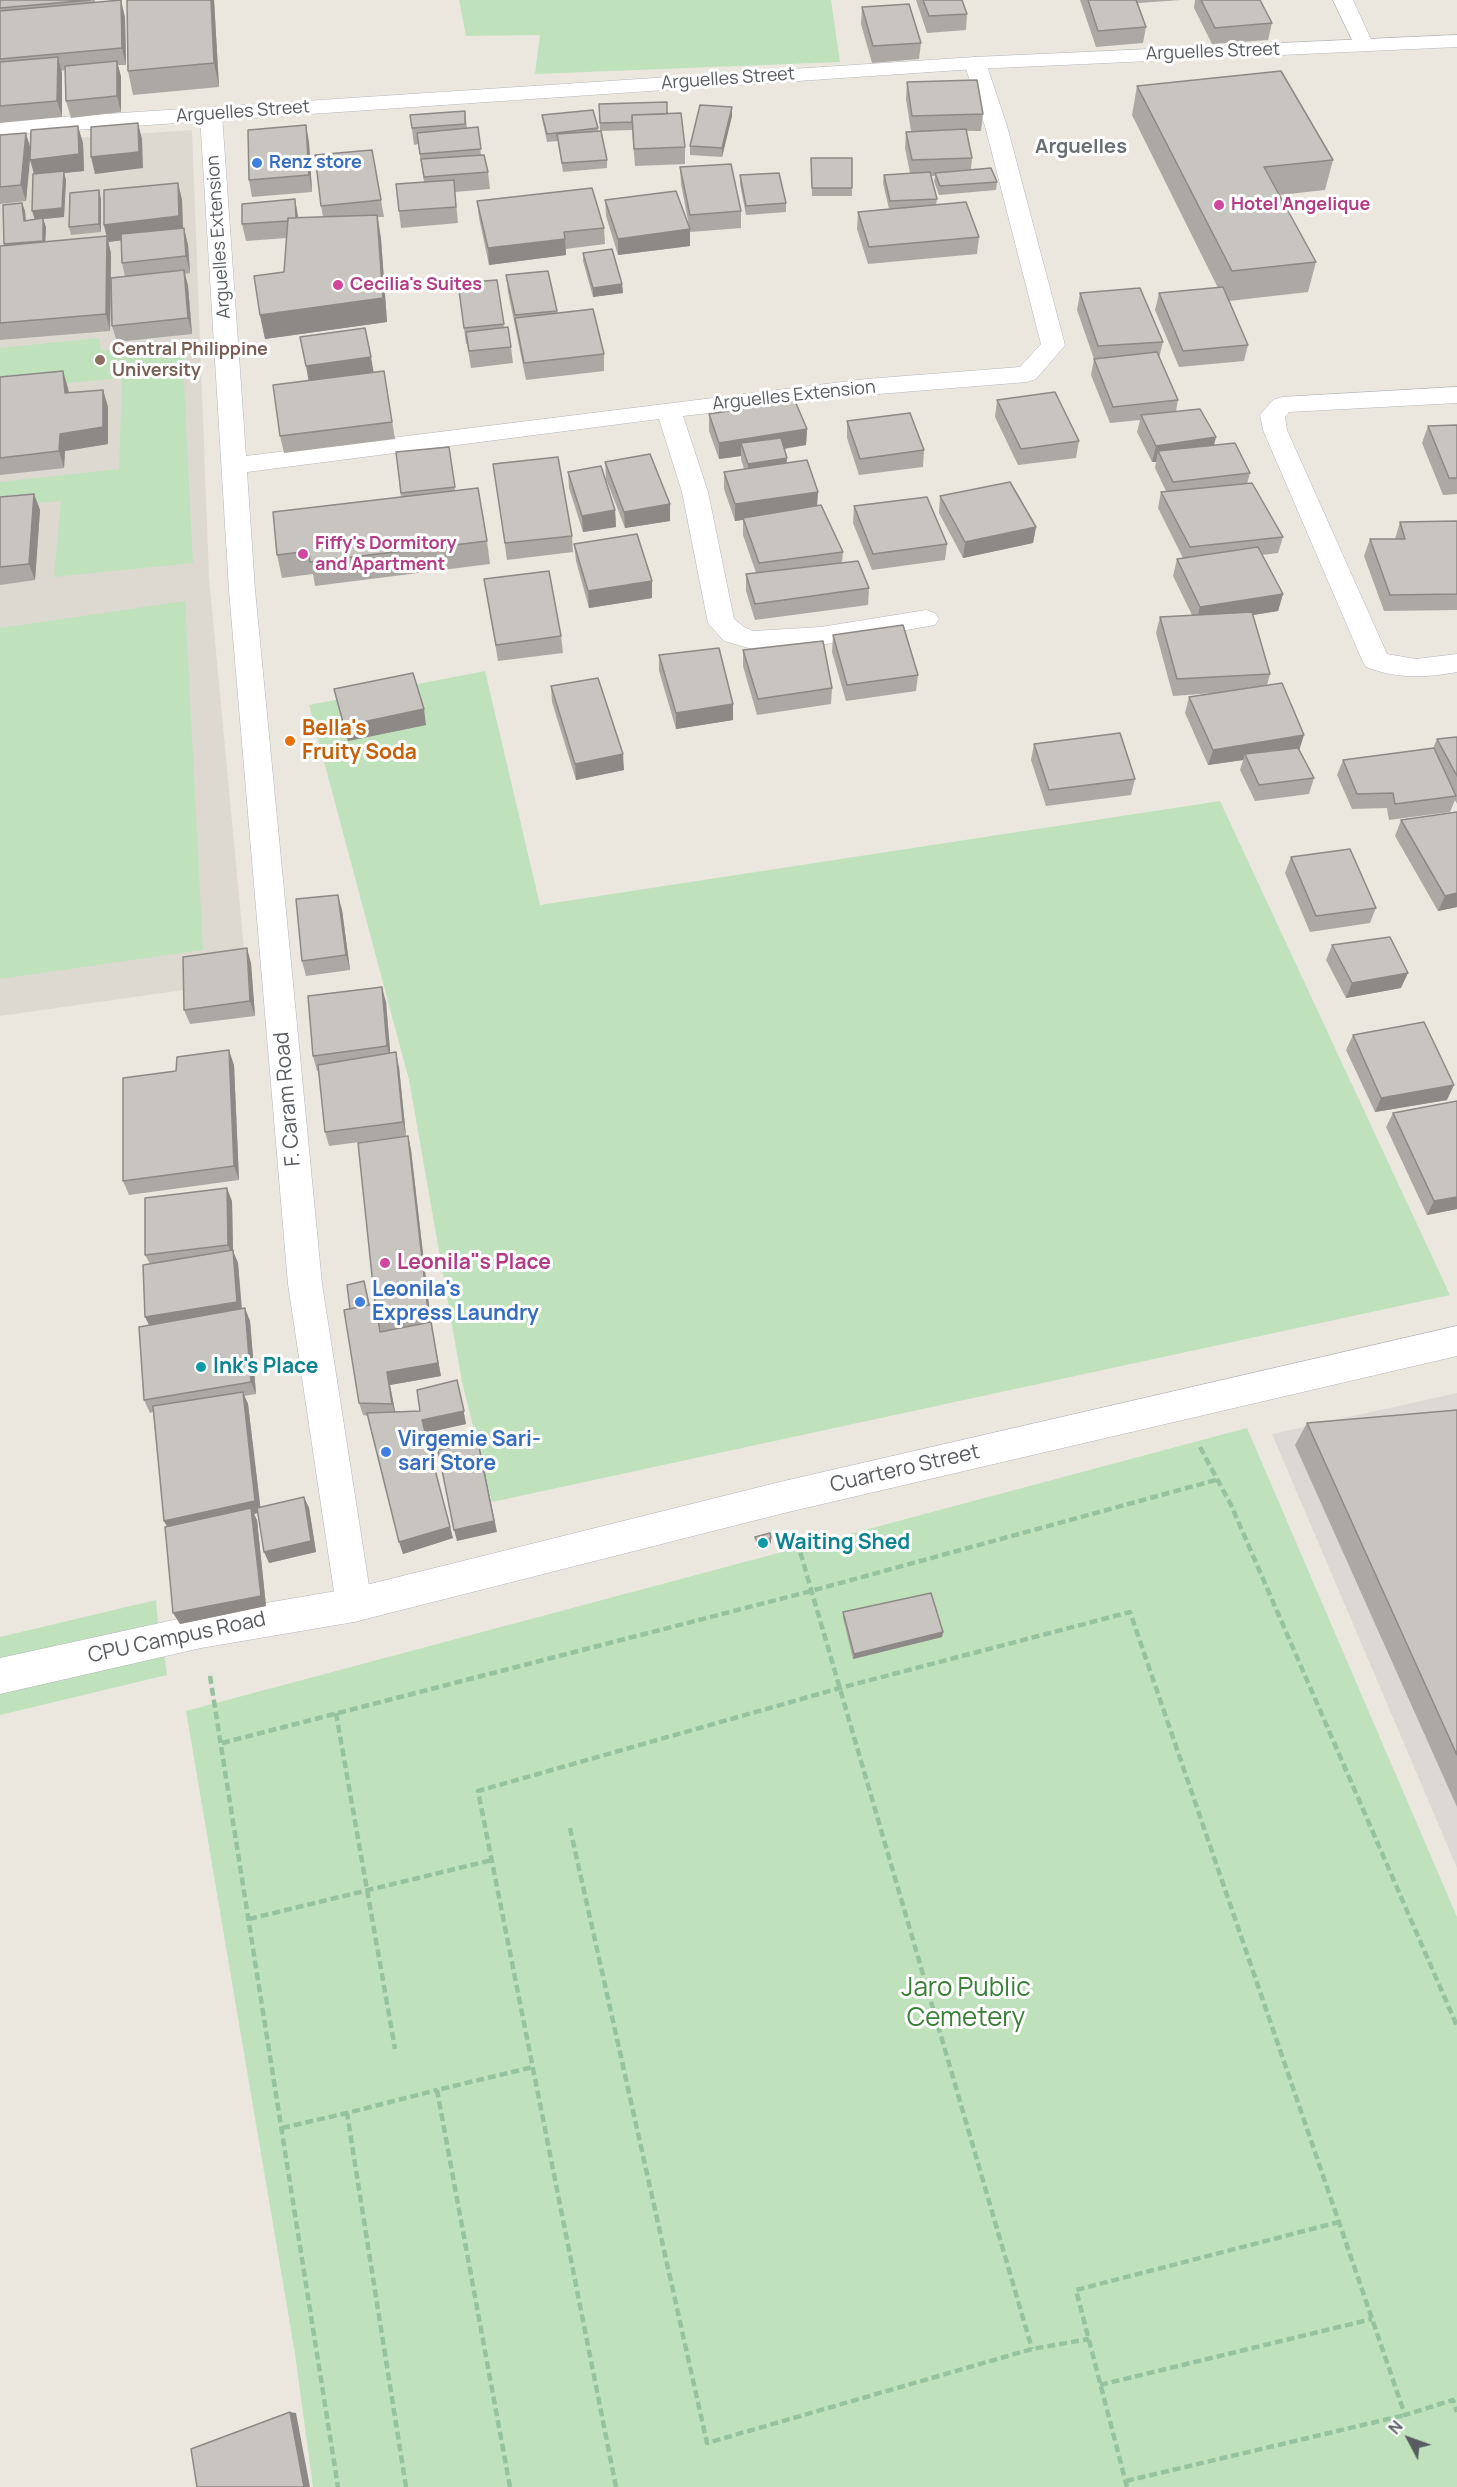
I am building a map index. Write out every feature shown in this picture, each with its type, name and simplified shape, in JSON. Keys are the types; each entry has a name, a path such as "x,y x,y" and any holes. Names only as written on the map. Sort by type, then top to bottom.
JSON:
{"street":[{"path":"1343,0 1364,46"},
{"name":"Arguelles Street","path":"0,128 975,63 1457,41"},
{"name":"Arguelles Extension","path":"233,466 866,387 1027,374 1053,345 996,126 975,63"},
{"name":"Arguelles Extension","path":"211,115 242,590"},
{"path":"1457,395 1282,405 1272,414 1275,430 1376,660 1395,669 1413,670 1457,663"},
{"path":"669,410 695,492 721,623 734,634 752,639 821,636 926,619"},
{"name":"F. Caram Road","path":"242,590 305,1284 354,1605"},
{"name":"Cuartero Street","path":"354,1605 784,1497 1457,1341"},
{"name":"CPU Campus Road","path":"0,1676 201,1631 354,1605"}],"path":[{"path":"1182,1405 1216,1479 1231,1504 1457,2026"},
{"path":"222,1743 811,1591 1216,1479"},
{"path":"784,1497 1032,2349"},
{"path":"616,2487 478,1791 840,1688 1130,1612 1405,2415"},
{"path":"201,1631 222,1743 338,2487"},
{"path":"336,1713 395,2049"},
{"path":"570,1828 707,2443 1032,2349 1089,2340"},
{"path":"249,1919 492,1860"},
{"path":"282,2128 533,2067"},
{"path":"437,2090 510,2487"},
{"path":"347,2113 406,2487"},
{"path":"1339,2222 1076,2290 1127,2484 1405,2415 1453,2400 1457,2412"},
{"path":"1100,2385 1372,2319"}],"shaded area":[{"name":"Central Philippine University","path":"192,130 209,577 247,981 0,1016 0,143"},
{"path":"1457,1393 1457,1868 1272,1434"}],"green space":[{"path":"459,0 831,0 840,62 535,74 540,35 466,36"},
{"path":"99,338 101,351 182,341 193,563 54,577 61,501 0,506 0,482 119,469 122,378 0,389 0,348"},
{"path":"185,601 203,950 0,979 0,628"},
{"path":"485,671 540,905 1220,801 1450,1295 492,1502 462,1382 409,1080 309,705"},
{"name":"Jaro Public Cemetery","path":"1247,1428 1457,1917 1457,2487 313,2487 295,2354 186,1711"},
{"path":"156,1600 158,1623 0,1661 0,1637"},
{"path":"164,1652 167,1675 0,1715 0,1691"}],"building":[{"path":"0,0 90,0 0,8"},
{"path":"121,0 122,48 0,59 0,11"},
{"path":"127,0 211,0 214,63 128,71"},
{"path":"923,0 962,0 967,14 929,16"},
{"path":"1088,0 1136,0 1146,27 1098,31"},
{"path":"1201,0 1260,0 1272,23 1215,28"},
{"path":"909,4 921,43 873,46 862,7"},
{"path":"58,57 57,101 0,106 0,62"},
{"path":"117,61 117,96 66,101 65,66"},
{"name":"Hotel Angelique","path":"1281,71 1333,160 1264,167 1316,262 1232,271 1137,86"},
{"path":"977,80 983,114 912,116 907,82"},
{"path":"667,102 667,114 632,115 632,122 600,123 599,104"},
{"path":"700,105 732,107 722,148 690,146"},
{"path":"593,110 598,128 547,134 542,115"},
{"path":"465,111 465,124 412,128 410,115"},
{"path":"681,113 685,147 634,149 632,115"},
{"path":"138,123 139,152 91,157 91,127"},
{"path":"306,125 309,175 249,180 248,130"},
{"path":"78,126 79,154 30,160 31,130"},
{"path":"478,127 481,149 420,154 417,133"},
{"path":"966,129 972,158 912,160 906,132"},
{"path":"601,131 607,160 562,163 557,134"},
{"path":"26,133 21,185 0,187 0,135"},
{"path":"372,150 381,200 321,206 315,155"},
{"path":"484,155 488,172 424,177 421,159"},
{"path":"811,158 852,158 852,188 812,188"},
{"path":"731,164 741,211 690,215 680,167"},
{"path":"991,168 997,182 940,186 935,173"},
{"path":"64,171 62,208 32,211 33,174"},
{"path":"930,172 937,199 890,201 884,175"},
{"path":"779,173 786,203 746,206 740,175"},
{"path":"454,180 456,207 399,211 396,184"},
{"path":"178,183 179,216 104,225 104,190"},
{"path":"592,188 604,228 564,232 565,239 488,248 477,201"},
{"path":"99,190 99,224 69,227 70,193"},
{"path":"676,191 690,229 618,239 605,200"},
{"path":"295,199 296,218 288,218 288,221 242,224 242,204"},
{"path":"966,202 979,237 869,247 858,212"},
{"path":"22,203 24,221 43,218 43,241 4,244 3,205"},
{"path":"377,215 383,298 260,315 254,276 284,272 288,218"},
{"path":"184,228 186,256 122,263 121,234"},
{"path":"107,236 106,314 0,323 0,246"},
{"path":"612,249 622,284 593,288 583,253"},
{"path":"184,270 188,318 112,326 111,278"},
{"path":"548,271 557,311 515,315 506,275"},
{"path":"497,280 504,324 464,328 458,283"},
{"path":"1223,287 1248,345 1183,351 1159,293"},
{"path":"1140,288 1163,342 1098,346 1080,293"},
{"path":"593,309 604,354 524,363 515,318"},
{"path":"508,327 511,347 469,351 466,332"},
{"path":"365,328 371,357 306,366 300,337"},
{"path":"1157,352 1178,400 1113,407 1094,359"},
{"path":"63,371 65,393 103,390 103,427 60,434 59,451 0,458 0,377"},
{"path":"384,371 392,422 280,436 273,385"},
{"path":"1055,392 1079,441 1021,449 997,400"},
{"path":"795,401 807,429 719,443 709,414"},
{"path":"1200,409 1216,437 1156,446 1141,415"},
{"path":"910,413 924,450 860,459 847,421"},
{"path":"1457,425 1457,478 1449,478 1428,426"},
{"path":"781,438 787,458 748,464 741,443"},
{"path":"1235,443 1250,473 1173,482 1158,451"},
{"path":"449,447 455,487 401,493 396,452"},
{"path":"650,454 670,504 624,512 605,462"},
{"path":"558,457 572,536 505,543 493,464"},
{"path":"807,460 818,492 735,504 724,472"},
{"path":"601,466 615,510 582,516 568,472"},
{"path":"1010,482 1036,527 965,542 940,496"},
{"path":"1252,483 1283,537 1190,547 1161,492"},
{"path":"478,488 487,541 310,562 309,551 277,555 273,512"},
{"path":"34,494 29,564 0,567 0,497"},
{"path":"927,497 947,544 873,554 854,506"},
{"path":"821,505 843,552 759,563 743,518"},
{"path":"1457,521 1457,594 1390,595 1370,539 1405,539 1400,522"},
{"path":"637,534 652,581 588,591 574,544"},
{"path":"1258,547 1283,594 1200,607 1177,559"},
{"path":"858,561 869,588 755,604 746,574"},
{"path":"549,571 561,636 496,645 484,579"},
{"path":"1252,612 1270,674 1177,679 1160,617"},
{"path":"903,625 918,675 847,685 833,635"},
{"path":"823,641 832,688 758,699 743,650"},
{"path":"719,648 733,704 676,713 659,655"},
{"path":"413,673 424,709 344,726 334,689"},
{"path":"598,678 623,754 575,764 551,686"},
{"path":"1282,683 1304,735 1213,750 1189,697"},
{"path":"1120,733 1135,779 1049,790 1034,744"},
{"path":"1457,737 1457,776 1437,739"},
{"path":"1298,748 1314,778 1259,785 1245,754"},
{"path":"1434,748 1456,796 1395,804 1393,793 1357,794 1343,760"},
{"path":"1457,812 1457,893 1445,896 1401,820"},
{"path":"1350,849 1376,908 1316,916 1291,857"},
{"path":"338,895 346,955 302,961 296,899"},
{"path":"1390,937 1408,973 1352,983 1332,945"},
{"path":"247,948 250,1001 184,1010 183,957"},
{"path":"382,987 387,1046 313,1056 308,996"},
{"path":"1424,1022 1454,1085 1381,1098 1353,1035"},
{"path":"229,1050 234,1166 123,1181 123,1078 176,1071 177,1057"},
{"path":"396,1052 403,1122 325,1132 318,1065"},
{"path":"1457,1101 1457,1197 1434,1201 1393,1113"},
{"path":"408,1136 428,1311 378,1320 380,1332 431,1322 438,1363 387,1372 392,1404 359,1403 344,1310 375,1304 358,1143"},
{"path":"227,1188 228,1245 145,1255 145,1198"},
{"path":"233,1250 237,1302 145,1317 143,1265"},
{"name":"Leonila's Express Laundry","path":"364,1281 369,1305 350,1309 347,1285"},
{"name":"Ink's Place","path":"245,1308 251,1382 144,1400 139,1327"},
{"path":"457,1380 464,1411 422,1420 450,1527 399,1542 367,1413 420,1411 417,1390"},
{"path":"243,1392 255,1501 164,1521 153,1406"},
{"path":"1457,1410 1457,1755 1307,1423"},
{"path":"478,1442 494,1521 454,1530 438,1450"},
{"path":"304,1497 311,1541 264,1552 257,1508"},
{"path":"251,1508 261,1596 173,1613 165,1527"},
{"path":"770,1533 771,1538 757,1542 755,1537"},
{"path":"931,1593 943,1632 854,1654 843,1612"},
{"path":"290,2412 304,2487 197,2487 191,2449"}],"place":[{"name":"Renz store","path":"257,163"},
{"name":"Hotel Angelique","path":"1219,205"},
{"name":"Cecilia's Suites","path":"338,285"},
{"name":"Central Philippine University","path":"100,360"},
{"name":"Fiffy's Dormitory and Apartment","path":"303,554"},
{"name":"Bella's Fruity Soda","path":"290,741"},
{"name":"Leonila\"s Place","path":"385,1263"},
{"name":"Leonila's Express Laundry","path":"360,1302"},
{"name":"Ink's Place","path":"201,1367"},
{"name":"Virgemie Sari- sari Store","path":"386,1452"},
{"name":"Waiting Shed","path":"763,1543"}],"district":[{"name":"Arguelles","path":"1081,147"}]}
